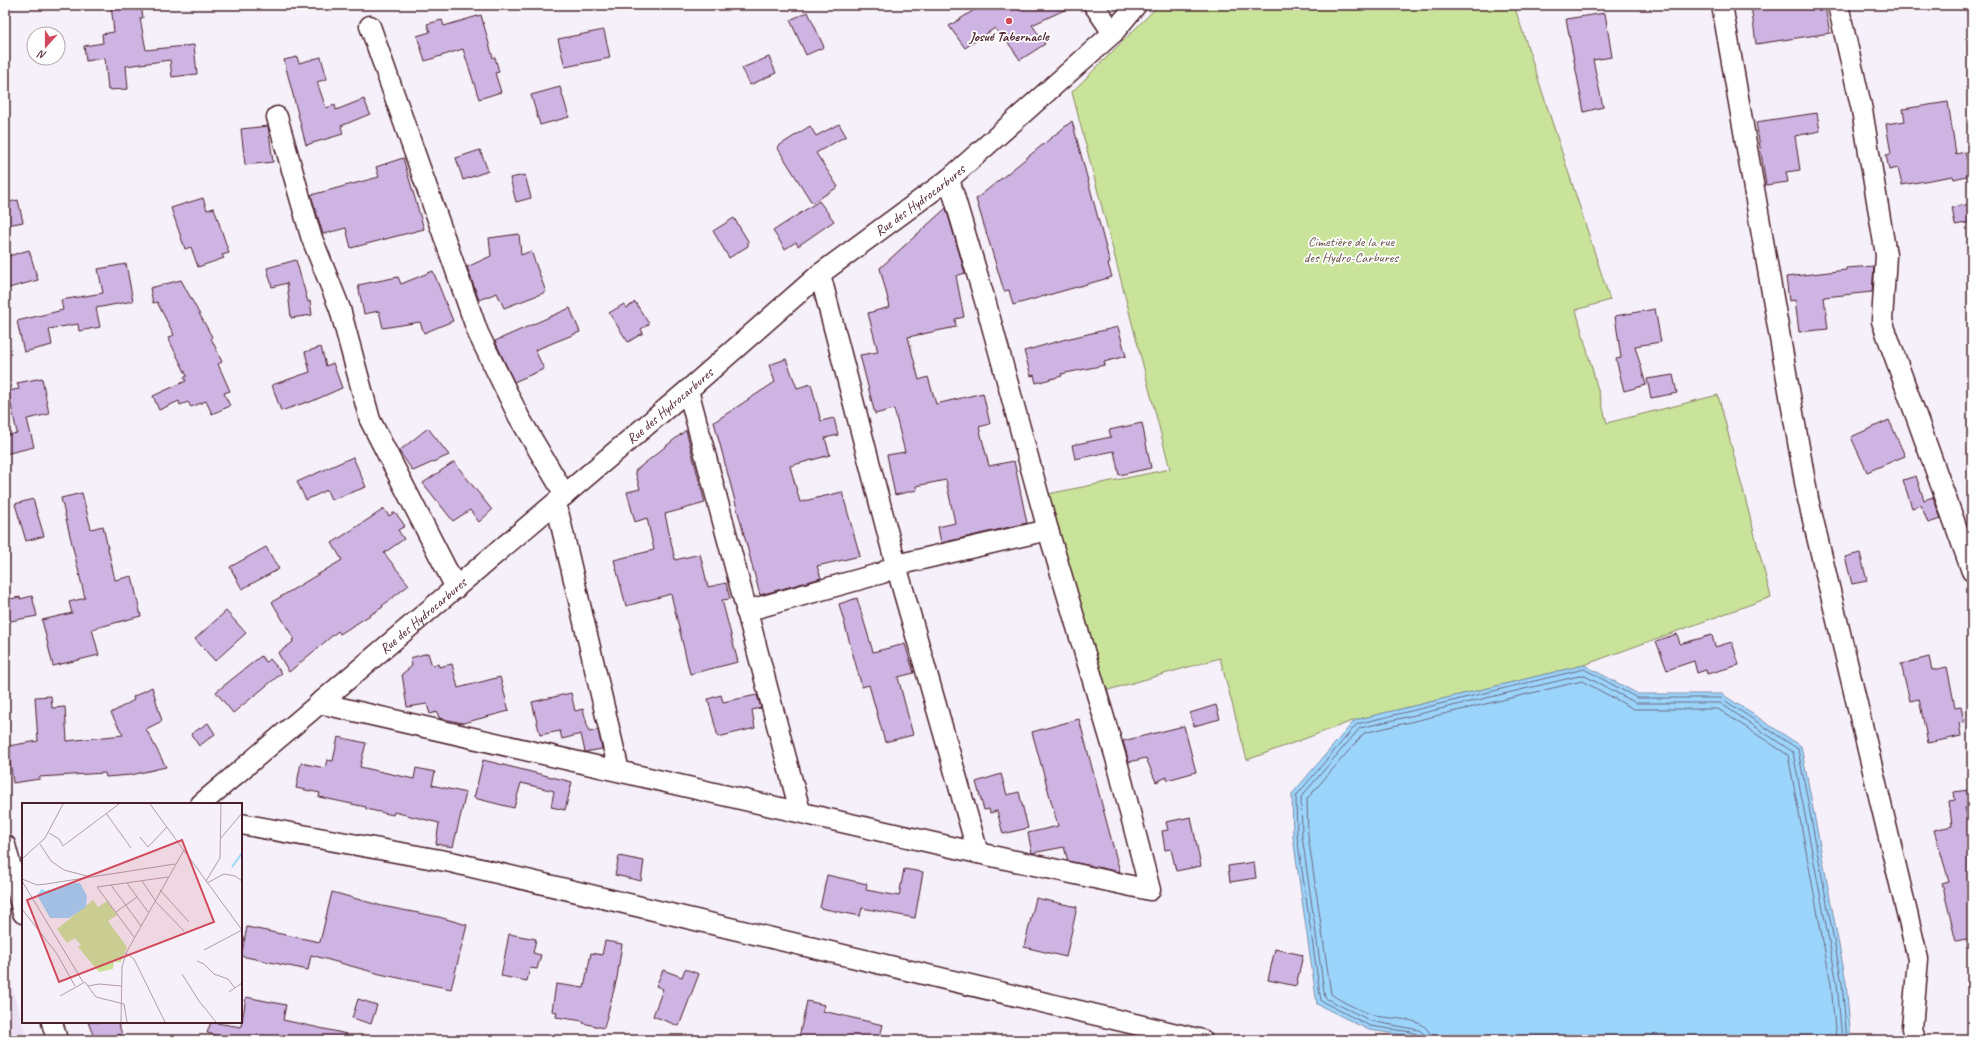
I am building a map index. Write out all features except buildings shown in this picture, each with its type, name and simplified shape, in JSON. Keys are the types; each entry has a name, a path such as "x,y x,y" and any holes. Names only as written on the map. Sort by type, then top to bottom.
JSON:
{"street":[{"path":"1094,5 1113,33"},
{"name":"Rue des Hydrocarbures","path":"202,803 688,390 820,274 949,179 1113,33 1136,5"},
{"path":"1722,5 1808,499 1918,959 1912,1028 1915,1040"},
{"path":"1838,5 1862,110 1886,255 1882,321 1972,571"},
{"path":"370,26 478,333 560,499 619,770"},
{"path":"277,117 311,236 340,309 370,420 456,588"},
{"path":"319,703 800,811 978,853 1150,890 1116,758 1048,530 986,304 949,179"},
{"path":"820,274 896,565 978,853"},
{"path":"688,390 800,811"},
{"path":"746,611 882,573 896,565 1048,530"},
{"path":"242,824 451,862 979,986 1185,1038 1202,1040"},
{"path":"5,845 22,910"},
{"path":"52,1023 57,1040"}],"shaded area":[{"path":"5,964 27,1040 5,1040"}],"green space":[{"name":"Cimetière de la rue des Hydro-Carbures","path":"1159,5 1514,5 1610,300 1576,310 1607,423 1718,395 1771,597 1584,665 1355,720 1247,760 1220,658 1101,692 1048,494 1170,469 1072,92"}],"water":[{"path":"1584,665 1638,694 1722,694 1801,746 1846,982 1851,1040 1421,1040 1410,1036 1369,1030 1317,1004 1293,837 1292,794 1355,720"}],"place":[{"name":"Josué Tabernacle","path":"1009,21"}]}
